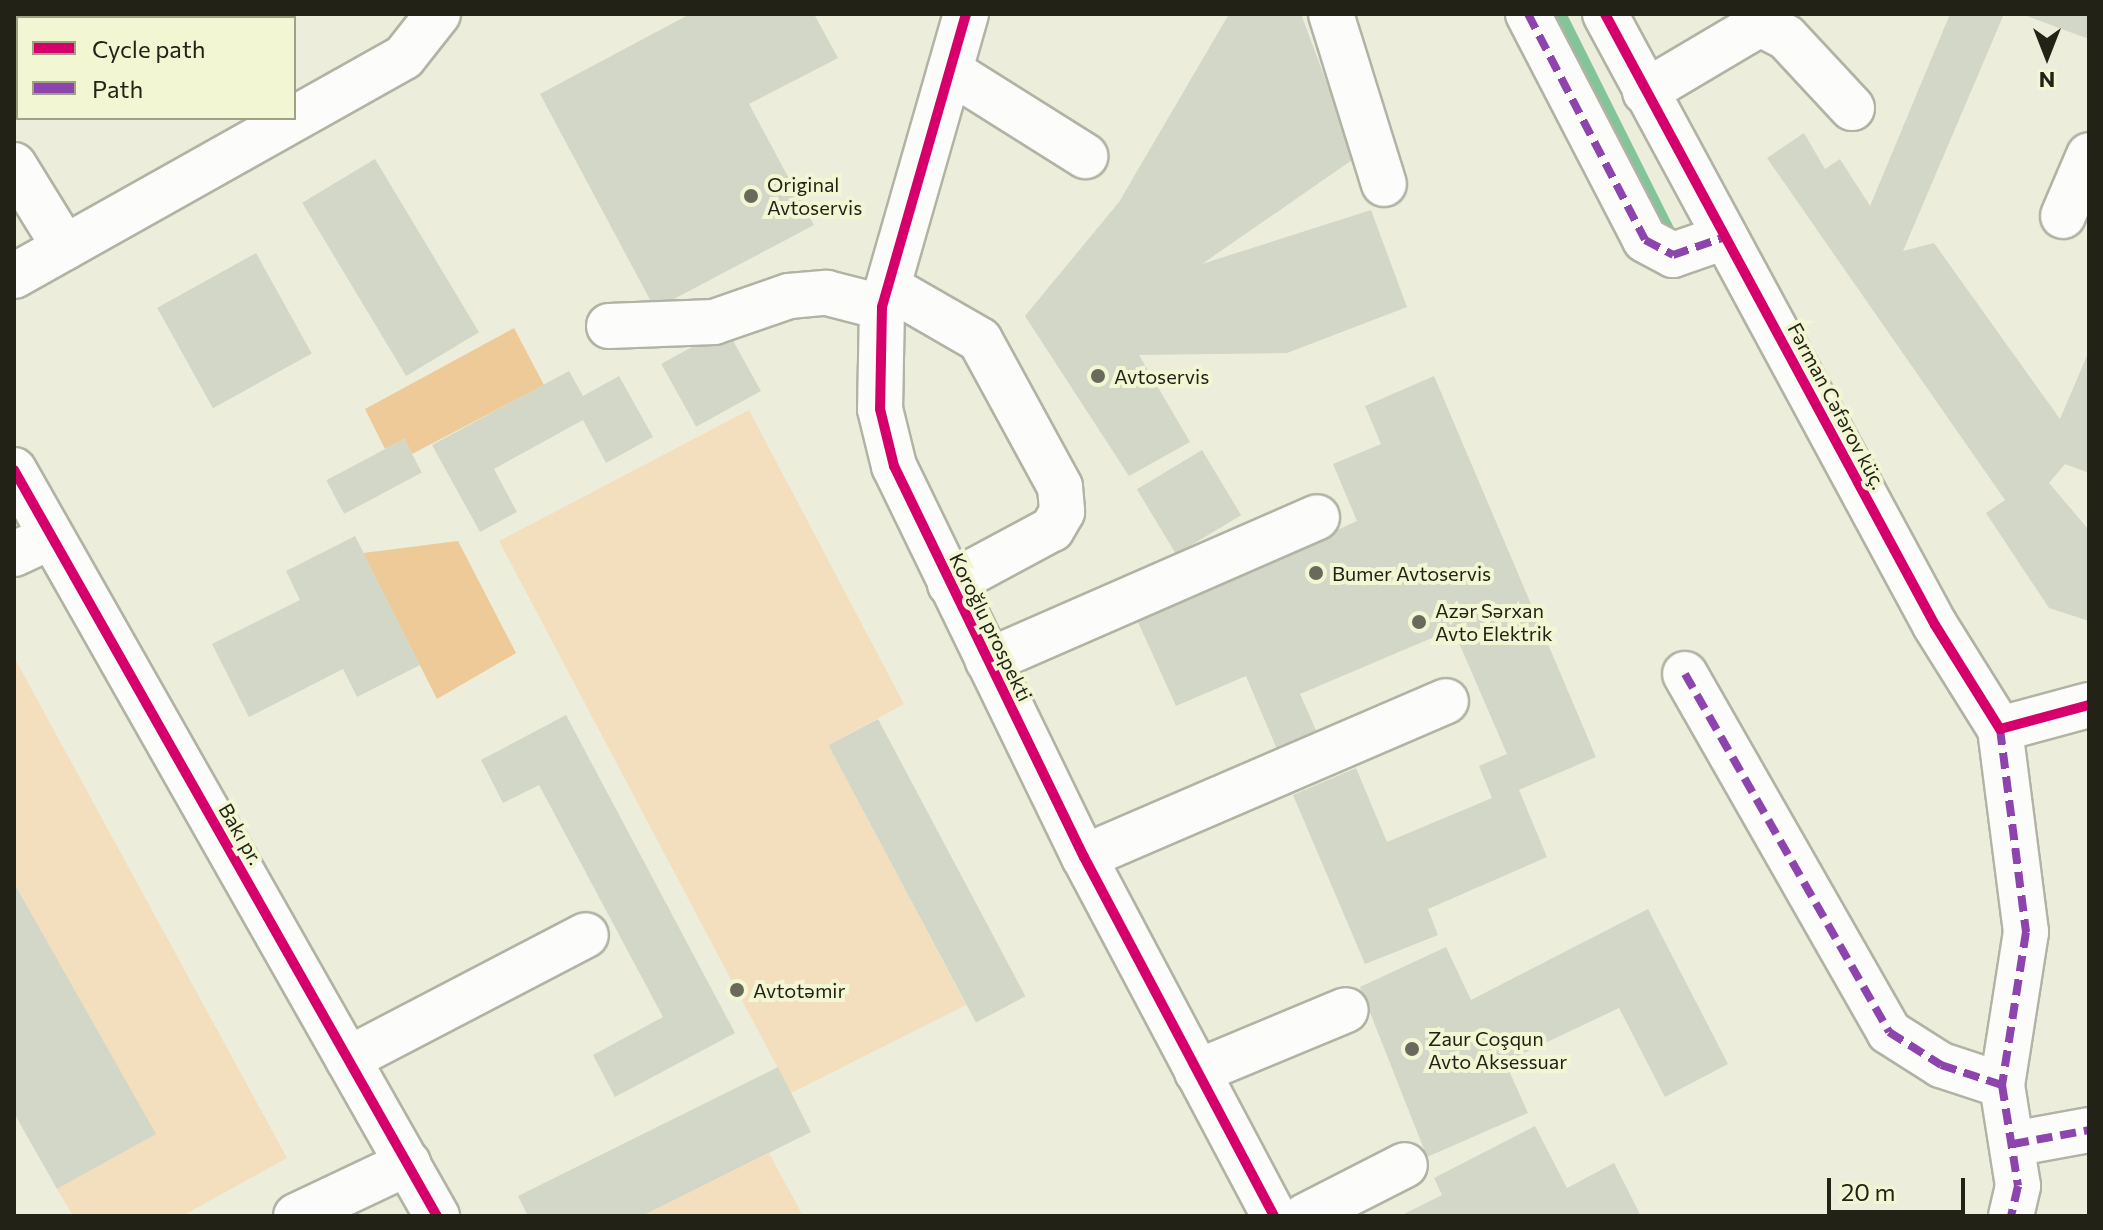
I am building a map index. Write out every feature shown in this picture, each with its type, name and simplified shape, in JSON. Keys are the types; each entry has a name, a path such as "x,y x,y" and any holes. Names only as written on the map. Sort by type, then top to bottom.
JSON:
{"street":[{"path":"296,118 404,57 438,14"},
{"name":"Koroğlu prospekti","path":"966,14 885,297 880,409 894,466 1084,857 1274,1216"},
{"path":"1331,14 1384,184"},
{"path":"1528,14 1645,240 1673,255 1725,237"},
{"name":"Fərman Cəfərov küç.","path":"1605,14 1935,625 2000,729"},
{"path":"1645,92 1760,24 1786,37 1852,108"},
{"path":"950,71 1085,156"},
{"path":"14,276 292,120"},
{"path":"2063,216 2089,155"},
{"path":"14,165 65,248"},
{"path":"609,326 714,322 789,296 827,293 885,297 980,340 1060,487 1062,512 1052,529 950,584"},
{"name":"Bakı pr.","path":"14,470 32,545 348,1059 437,1216"},
{"path":"988,661 1317,517"},
{"path":"1685,674 1889,1032 1941,1065 2002,1085"},
{"path":"1084,857 1446,701"},
{"path":"2011,1216 2013,1144 2002,1085 2026,932 2000,729 2089,705"},
{"path":"348,1059 586,935"},
{"path":"1197,1072 1346,1010"},
{"path":"2013,1144 2089,1130"},
{"path":"296,1216 408,1163"},
{"path":"1305,1216 1405,1165"}],"shaded area":[{"path":"514,328 544,385 412,454 404,439 385,449 365,409"},
{"path":"749,410 904,704 829,745 966,1005 791,1093 499,541"},
{"path":"458,541 516,653 437,699 363,553"},
{"path":"14,657 287,1158 182,1216 73,1216 57,1189 155,1134 14,883"},
{"path":"769,1153 803,1216 642,1216"}],"building":[{"path":"690,14 814,14 838,58 749,104 814,225 655,309 540,94"},
{"path":"1229,14 1301,14 1355,158 1202,264 1371,210 1407,307 1287,353 1139,355 1190,442 1129,476 1025,316 1119,202"},
{"path":"1950,14 2004,14 1903,251 1934,243 2060,419 2089,351 2089,473 2065,464 2049,483 2089,530 2089,621 2049,608 1986,513 2005,500 1767,158 1804,133 1825,169 1840,159 1870,206"},
{"path":"2021,14 2089,14 2089,39"},
{"path":"375,159 479,332 406,376 302,203"},
{"path":"256,253 312,354 213,408 157,308"},
{"path":"726,328 761,391 696,427 661,364"},
{"path":"569,371 583,396 619,376 653,437 606,463 583,420 494,469 517,512 480,532 432,445"},
{"path":"1434,376 1596,757 1519,790 1547,857 1428,909 1438,935 1365,964 1293,795 1356,768 1387,842 1492,798 1479,766 1507,754 1453,629 1300,694 1319,737 1279,754 1246,676 1176,706 1137,620 1357,521 1333,464 1381,444 1365,406"},
{"path":"404,439 422,473 344,514 326,480"},
{"path":"1202,450 1241,515 1176,554 1137,489"},
{"path":"355,536 420,665 357,697 343,669 249,717 212,644 300,600 286,571"},
{"path":"566,715 735,1033 615,1097 593,1055 663,1017 539,785 503,803 481,760"},
{"path":"878,719 1025,996 976,1023 829,745"},
{"path":"14,883 156,1134 57,1189 14,1113"},
{"path":"1648,909 1728,1064 1665,1097 1619,1008 1505,1062 1528,1113 1427,1157 1360,987 1446,947 1471,1000"},
{"path":"778,1067 811,1132 642,1216 528,1216 518,1196"},
{"path":"1535,1126 1567,1188 1614,1163 1641,1216 1400,1216 1442,1195 1434,1178"}],"waterway":[{"path":"1559,14 1668,232"}],"marked path":[{"path":"1528,14 1645,240 1673,255 1725,237"},
{"path":"1685,674 1889,1032 1941,1065 2002,1085"},
{"path":"2000,729 2026,932 2002,1085 2018,1186 2011,1216"},
{"path":"2013,1144 2089,1130"}],"cycle path":[{"path":"966,14 882,307 880,409 894,466 1084,857 1274,1216"},
{"path":"1605,14 1935,625 2000,729 2089,705"},
{"path":"14,470 437,1216"}],"place":[{"name":"Original Avtoservis","path":"751,196"},
{"name":"Avtoservis","path":"1098,376"},
{"name":"Bumer Avtoservis","path":"1316,573"},
{"name":"Azər Sərxan Avto Elektrik","path":"1419,622"},
{"name":"Avtotəmir","path":"737,990"},
{"name":"Zaur Coşqun Avto Aksessuar","path":"1412,1049"}]}
